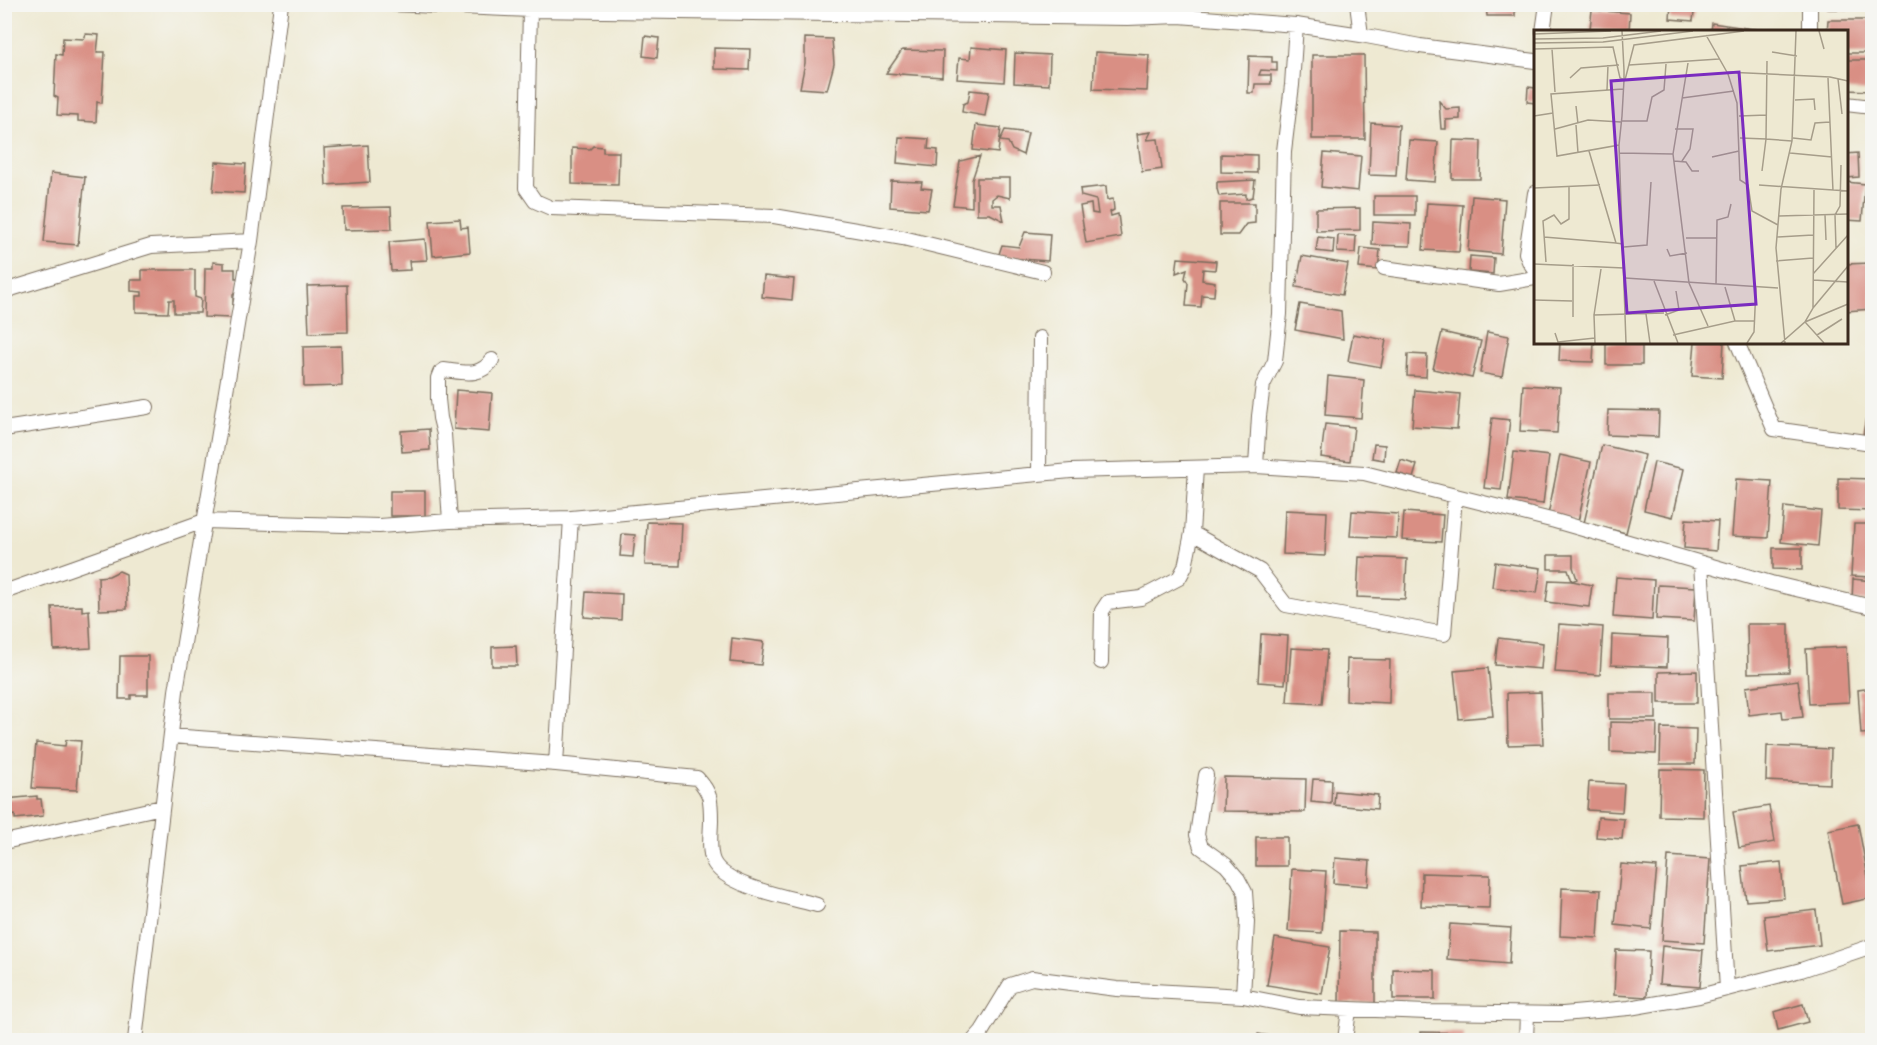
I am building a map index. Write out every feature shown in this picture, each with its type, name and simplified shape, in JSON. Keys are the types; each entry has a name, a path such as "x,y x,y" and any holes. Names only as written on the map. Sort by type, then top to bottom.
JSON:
{"street":[{"path":"135,1041 176,691 251,241 281,4"},
{"path":"391,4 530,10 560,8 1128,18 1179,16 1296,25 1420,46 1534,61"},
{"path":"1357,4 1361,35"},
{"path":"1543,30 1547,4"},
{"path":"1810,4 1810,30"},
{"path":"530,10 526,188 535,201 551,208 774,216 903,238 1043,272"},
{"path":"1256,466 1263,385 1275,360 1280,314 1284,151 1296,25"},
{"path":"1847,104 1872,107"},
{"path":"1534,200 1526,253 1534,268"},
{"path":"4,291 151,246 251,241"},
{"path":"1384,268 1499,284 1534,278"},
{"path":"1040,474 1041,338"},
{"path":"1738,344 1774,429 1872,443"},
{"path":"450,521 438,378 444,370 478,373 487,368 492,360"},
{"path":"4,429 147,407"},
{"path":"4,592 204,521 379,526 450,521 571,518 1071,471 1256,466 1364,473 1555,521 1771,583 1872,607"},
{"path":"1101,662 1102,611 1108,602 1141,598 1179,578 1185,567 1192,533 1196,468"},
{"path":"1192,533 1260,571 1286,605 1444,634 1455,496"},
{"path":"556,764 571,518"},
{"path":"1701,563 1726,989"},
{"path":"171,736 556,764 697,778 707,789 711,799 712,852 713,860 718,868 749,887 817,905"},
{"path":"1206,775 1197,835 1201,847 1226,865 1245,892 1247,922 1243,996"},
{"path":"4,842 162,807"},
{"path":"974,1041 1010,985 1032,978 1117,989 1243,996 1299,1007 1563,1014 1629,1008 1699,996 1801,970 1872,946"},
{"path":"1345,1041 1349,1010"},
{"path":"1526,1041 1527,1014"}],"building":[{"path":"1293,4 1327,4 1326,9 1293,6"},
{"path":"1486,4 1515,4 1515,16 1487,16"},
{"path":"1671,4 1695,4 1693,21 1670,19"},
{"path":"1828,4 1872,4 1872,10 1828,9"},
{"path":"1592,10 1630,13 1629,30 1590,29"},
{"path":"1828,20 1872,20 1872,53 1847,53 1847,30 1827,30"},
{"path":"1712,23 1759,30 1711,30"},
{"path":"86,34 99,35 97,52 105,52 102,103 97,102 96,122 78,121 78,116 57,115 58,98 54,96 56,54 62,55 63,38 84,39"},
{"path":"645,36 659,38 657,58 643,56"},
{"path":"805,38 832,39 834,64 827,90 800,88 805,63"},
{"path":"971,47 1006,50 1004,82 957,79 959,58 970,59"},
{"path":"714,48 750,49 749,70 714,69"},
{"path":"902,50 943,51 942,77 886,73"},
{"path":"1095,52 1149,55 1147,91 1093,89"},
{"path":"1015,53 1050,55 1049,85 1014,83"},
{"path":"1312,55 1364,55 1365,139 1312,139"},
{"path":"1249,56 1272,57 1272,62 1277,62 1277,71 1261,70 1259,75 1271,75 1271,84 1255,84 1254,93 1248,93"},
{"path":"1847,60 1872,60 1872,91 1847,90"},
{"path":"1528,87 1534,88 1534,103 1527,102"},
{"path":"970,90 989,92 985,116 962,112 963,104 968,102"},
{"path":"1439,101 1446,109 1460,108 1460,119 1446,120 1446,129 1441,129"},
{"path":"1371,123 1399,125 1396,176 1369,175"},
{"path":"976,125 1001,128 998,153 973,150"},
{"path":"1005,130 1028,133 1023,155 1012,150 1008,142 1000,141"},
{"path":"1151,132 1147,140 1158,139 1162,169 1142,172 1137,134"},
{"path":"899,137 929,139 928,149 938,150 937,167 897,163"},
{"path":"1409,140 1438,142 1435,182 1406,180"},
{"path":"1453,140 1481,141 1480,179 1452,179"},
{"path":"368,145 370,182 326,185 324,148"},
{"path":"593,146 603,147 603,152 619,152 618,185 572,184 572,148 590,149"},
{"path":"1324,153 1361,156 1358,191 1321,187"},
{"path":"1858,153 1859,177 1847,178 1847,154"},
{"path":"1221,154 1257,155 1257,173 1221,172"},
{"path":"980,156 972,180 972,207 953,205 960,161"},
{"path":"216,162 246,164 244,193 213,191"},
{"path":"51,173 85,177 78,245 44,242"},
{"path":"977,178 1010,178 1010,198 997,195 992,199 992,205 1001,205 1004,221 990,214 977,214"},
{"path":"1255,180 1253,197 1246,199 1246,194 1219,196 1217,182"},
{"path":"891,181 922,182 921,188 932,189 928,210 890,207"},
{"path":"1847,182 1865,184 1862,221 1847,220"},
{"path":"1106,186 1107,200 1113,199 1114,210 1110,212 1111,216 1118,214 1121,237 1086,243 1080,206 1091,204 1092,213 1098,214 1096,200 1081,196 1080,189"},
{"path":"1374,196 1415,196 1415,215 1374,215"},
{"path":"1472,196 1505,199 1501,254 1468,251"},
{"path":"1220,203 1255,203 1255,223 1246,224 1238,235 1220,235"},
{"path":"1427,203 1463,205 1459,252 1423,250"},
{"path":"391,207 392,229 344,230 343,208"},
{"path":"1360,208 1360,230 1316,231 1316,209"},
{"path":"460,219 461,228 468,227 470,252 433,256 430,221"},
{"path":"1373,222 1411,224 1410,246 1372,245"},
{"path":"1025,232 1050,234 1048,261 998,257 1002,245 1019,247"},
{"path":"1338,235 1356,236 1355,253 1337,252"},
{"path":"1318,237 1334,239 1333,253 1316,251"},
{"path":"425,239 427,260 409,261 410,270 391,271 389,242"},
{"path":"1361,248 1380,250 1378,270 1359,268"},
{"path":"1302,256 1348,264 1342,295 1296,287"},
{"path":"1470,256 1494,258 1493,274 1469,272"},
{"path":"1178,258 1216,261 1215,270 1203,269 1202,280 1215,282 1214,296 1202,295 1201,307 1186,306 1187,269 1176,273"},
{"path":"213,262 224,263 224,269 235,269 235,278 238,278 238,294 233,294 233,318 204,317 205,268 213,268"},
{"path":"1871,263 1872,309 1847,311 1847,264"},
{"path":"142,270 195,270 195,297 201,299 200,313 174,313 174,300 169,300 168,313 136,312 136,296 142,296 142,292 131,291 131,280 142,280"},
{"path":"764,276 794,279 792,300 762,297"},
{"path":"347,285 348,332 309,333 307,286"},
{"path":"1300,304 1341,311 1343,339 1295,330"},
{"path":"1442,332 1481,341 1472,378 1433,369"},
{"path":"1487,332 1509,336 1502,377 1480,373"},
{"path":"1353,334 1386,340 1381,367 1348,361"},
{"path":"1560,344 1594,344 1593,362 1559,361"},
{"path":"1606,344 1642,344 1642,365 1606,365"},
{"path":"1695,344 1724,344 1722,378 1692,376"},
{"path":"341,346 342,386 304,387 303,347"},
{"path":"1408,354 1427,355 1426,377 1407,376"},
{"path":"1328,376 1364,380 1361,418 1325,415"},
{"path":"1523,385 1560,387 1557,433 1520,431"},
{"path":"456,390 492,393 489,432 454,429"},
{"path":"1415,390 1460,394 1457,429 1412,426"},
{"path":"1868,404 1872,405 1872,436 1863,435"},
{"path":"1608,410 1659,411 1658,437 1607,435"},
{"path":"1492,418 1510,420 1501,490 1484,488"},
{"path":"1325,424 1354,427 1350,461 1321,457"},
{"path":"429,429 430,450 402,452 401,431"},
{"path":"1374,444 1385,445 1384,460 1372,458"},
{"path":"1602,445 1645,455 1626,533 1584,523"},
{"path":"1514,452 1549,456 1543,504 1508,500"},
{"path":"1560,455 1591,462 1578,522 1548,515"},
{"path":"1401,460 1417,465 1413,478 1397,473"},
{"path":"1654,462 1684,469 1673,517 1644,510"},
{"path":"1838,478 1872,479 1872,511 1838,510"},
{"path":"1736,479 1772,481 1768,538 1732,536"},
{"path":"390,491 425,491 425,516 390,516"},
{"path":"1784,507 1821,511 1818,546 1781,542"},
{"path":"1285,510 1327,512 1325,556 1283,554"},
{"path":"1352,511 1398,514 1397,538 1350,536"},
{"path":"1404,512 1443,515 1441,542 1402,540"},
{"path":"1686,519 1718,521 1716,551 1684,548"},
{"path":"647,522 682,523 680,566 645,565"},
{"path":"1854,524 1872,524 1872,577 1851,576"},
{"path":"622,534 635,535 633,557 620,556"},
{"path":"1773,548 1802,548 1802,570 1773,569"},
{"path":"1548,555 1573,555 1573,567 1577,579 1572,581 1568,569 1548,569"},
{"path":"1359,557 1407,559 1405,599 1357,597"},
{"path":"1495,562 1541,568 1537,593 1492,587"},
{"path":"119,571 126,574 127,609 99,610 98,577 109,576"},
{"path":"1616,577 1654,580 1652,620 1613,617"},
{"path":"1853,579 1872,581 1872,602 1852,600"},
{"path":"1549,580 1592,585 1589,607 1546,602"},
{"path":"1658,585 1696,587 1694,621 1656,619"},
{"path":"586,592 622,594 621,620 584,617"},
{"path":"82,606 82,611 89,610 91,648 54,650 52,607"},
{"path":"1559,624 1603,627 1600,675 1555,672"},
{"path":"1747,624 1789,624 1789,672 1748,673"},
{"path":"1261,634 1288,636 1285,684 1258,682"},
{"path":"1612,635 1668,638 1667,667 1611,665"},
{"path":"732,638 764,642 761,665 730,662"},
{"path":"1498,638 1543,643 1541,669 1495,665"},
{"path":"516,646 517,666 492,666 492,647"},
{"path":"1846,647 1849,702 1809,704 1806,649"},
{"path":"1291,648 1327,650 1322,704 1287,702"},
{"path":"120,656 148,656 148,695 131,695 131,699 119,699"},
{"path":"1347,659 1390,660 1389,703 1346,701"},
{"path":"1488,668 1493,716 1459,719 1454,671"},
{"path":"1697,671 1697,703 1659,703 1659,672"},
{"path":"1798,680 1803,717 1783,719 1782,711 1749,715 1746,687"},
{"path":"1872,688 1872,733 1861,734 1858,690"},
{"path":"1541,692 1543,744 1508,745 1507,693"},
{"path":"1609,693 1656,693 1656,719 1609,719"},
{"path":"1610,722 1657,723 1656,754 1610,752"},
{"path":"1661,728 1696,729 1695,764 1660,764"},
{"path":"66,740 81,741 77,790 32,788 36,743 65,746"},
{"path":"1767,746 1831,749 1830,784 1766,781"},
{"path":"1660,769 1704,770 1703,817 1659,816"},
{"path":"1224,777 1306,779 1305,812 1223,811"},
{"path":"1313,779 1332,780 1331,804 1311,802"},
{"path":"1589,782 1624,784 1622,812 1587,810"},
{"path":"1335,791 1378,795 1377,809 1334,805"},
{"path":"37,796 37,799 41,799 43,816 15,819 15,815 8,816 6,799"},
{"path":"1769,806 1775,842 1739,848 1733,812"},
{"path":"1598,817 1624,819 1622,839 1596,837"},
{"path":"1858,824 1872,898 1842,904 1828,830"},
{"path":"1256,837 1287,837 1287,866 1256,866"},
{"path":"1668,856 1710,859 1704,943 1662,940"},
{"path":"1335,858 1370,861 1368,886 1333,883"},
{"path":"1781,862 1784,898 1746,901 1742,866"},
{"path":"1621,864 1657,867 1651,929 1615,925"},
{"path":"1292,869 1326,871 1322,933 1288,931"},
{"path":"1422,873 1490,875 1489,908 1421,906"},
{"path":"1562,888 1601,890 1598,938 1560,936"},
{"path":"1816,910 1820,945 1768,951 1764,916"},
{"path":"1450,924 1511,928 1509,964 1447,959"},
{"path":"1340,931 1375,932 1375,1003 1339,1003"},
{"path":"1275,938 1330,947 1322,994 1267,985"},
{"path":"1662,946 1703,950 1700,987 1659,984"},
{"path":"1616,950 1649,951 1647,997 1614,995"},
{"path":"1393,969 1435,970 1435,999 1393,999"},
{"path":"1803,1004 1808,1022 1778,1030 1774,1012"},
{"path":"1421,1032 1464,1033 1464,1040 1421,1040"},
{"path":"1258,1034 1287,1039 1287,1040 1257,1040"}]}
